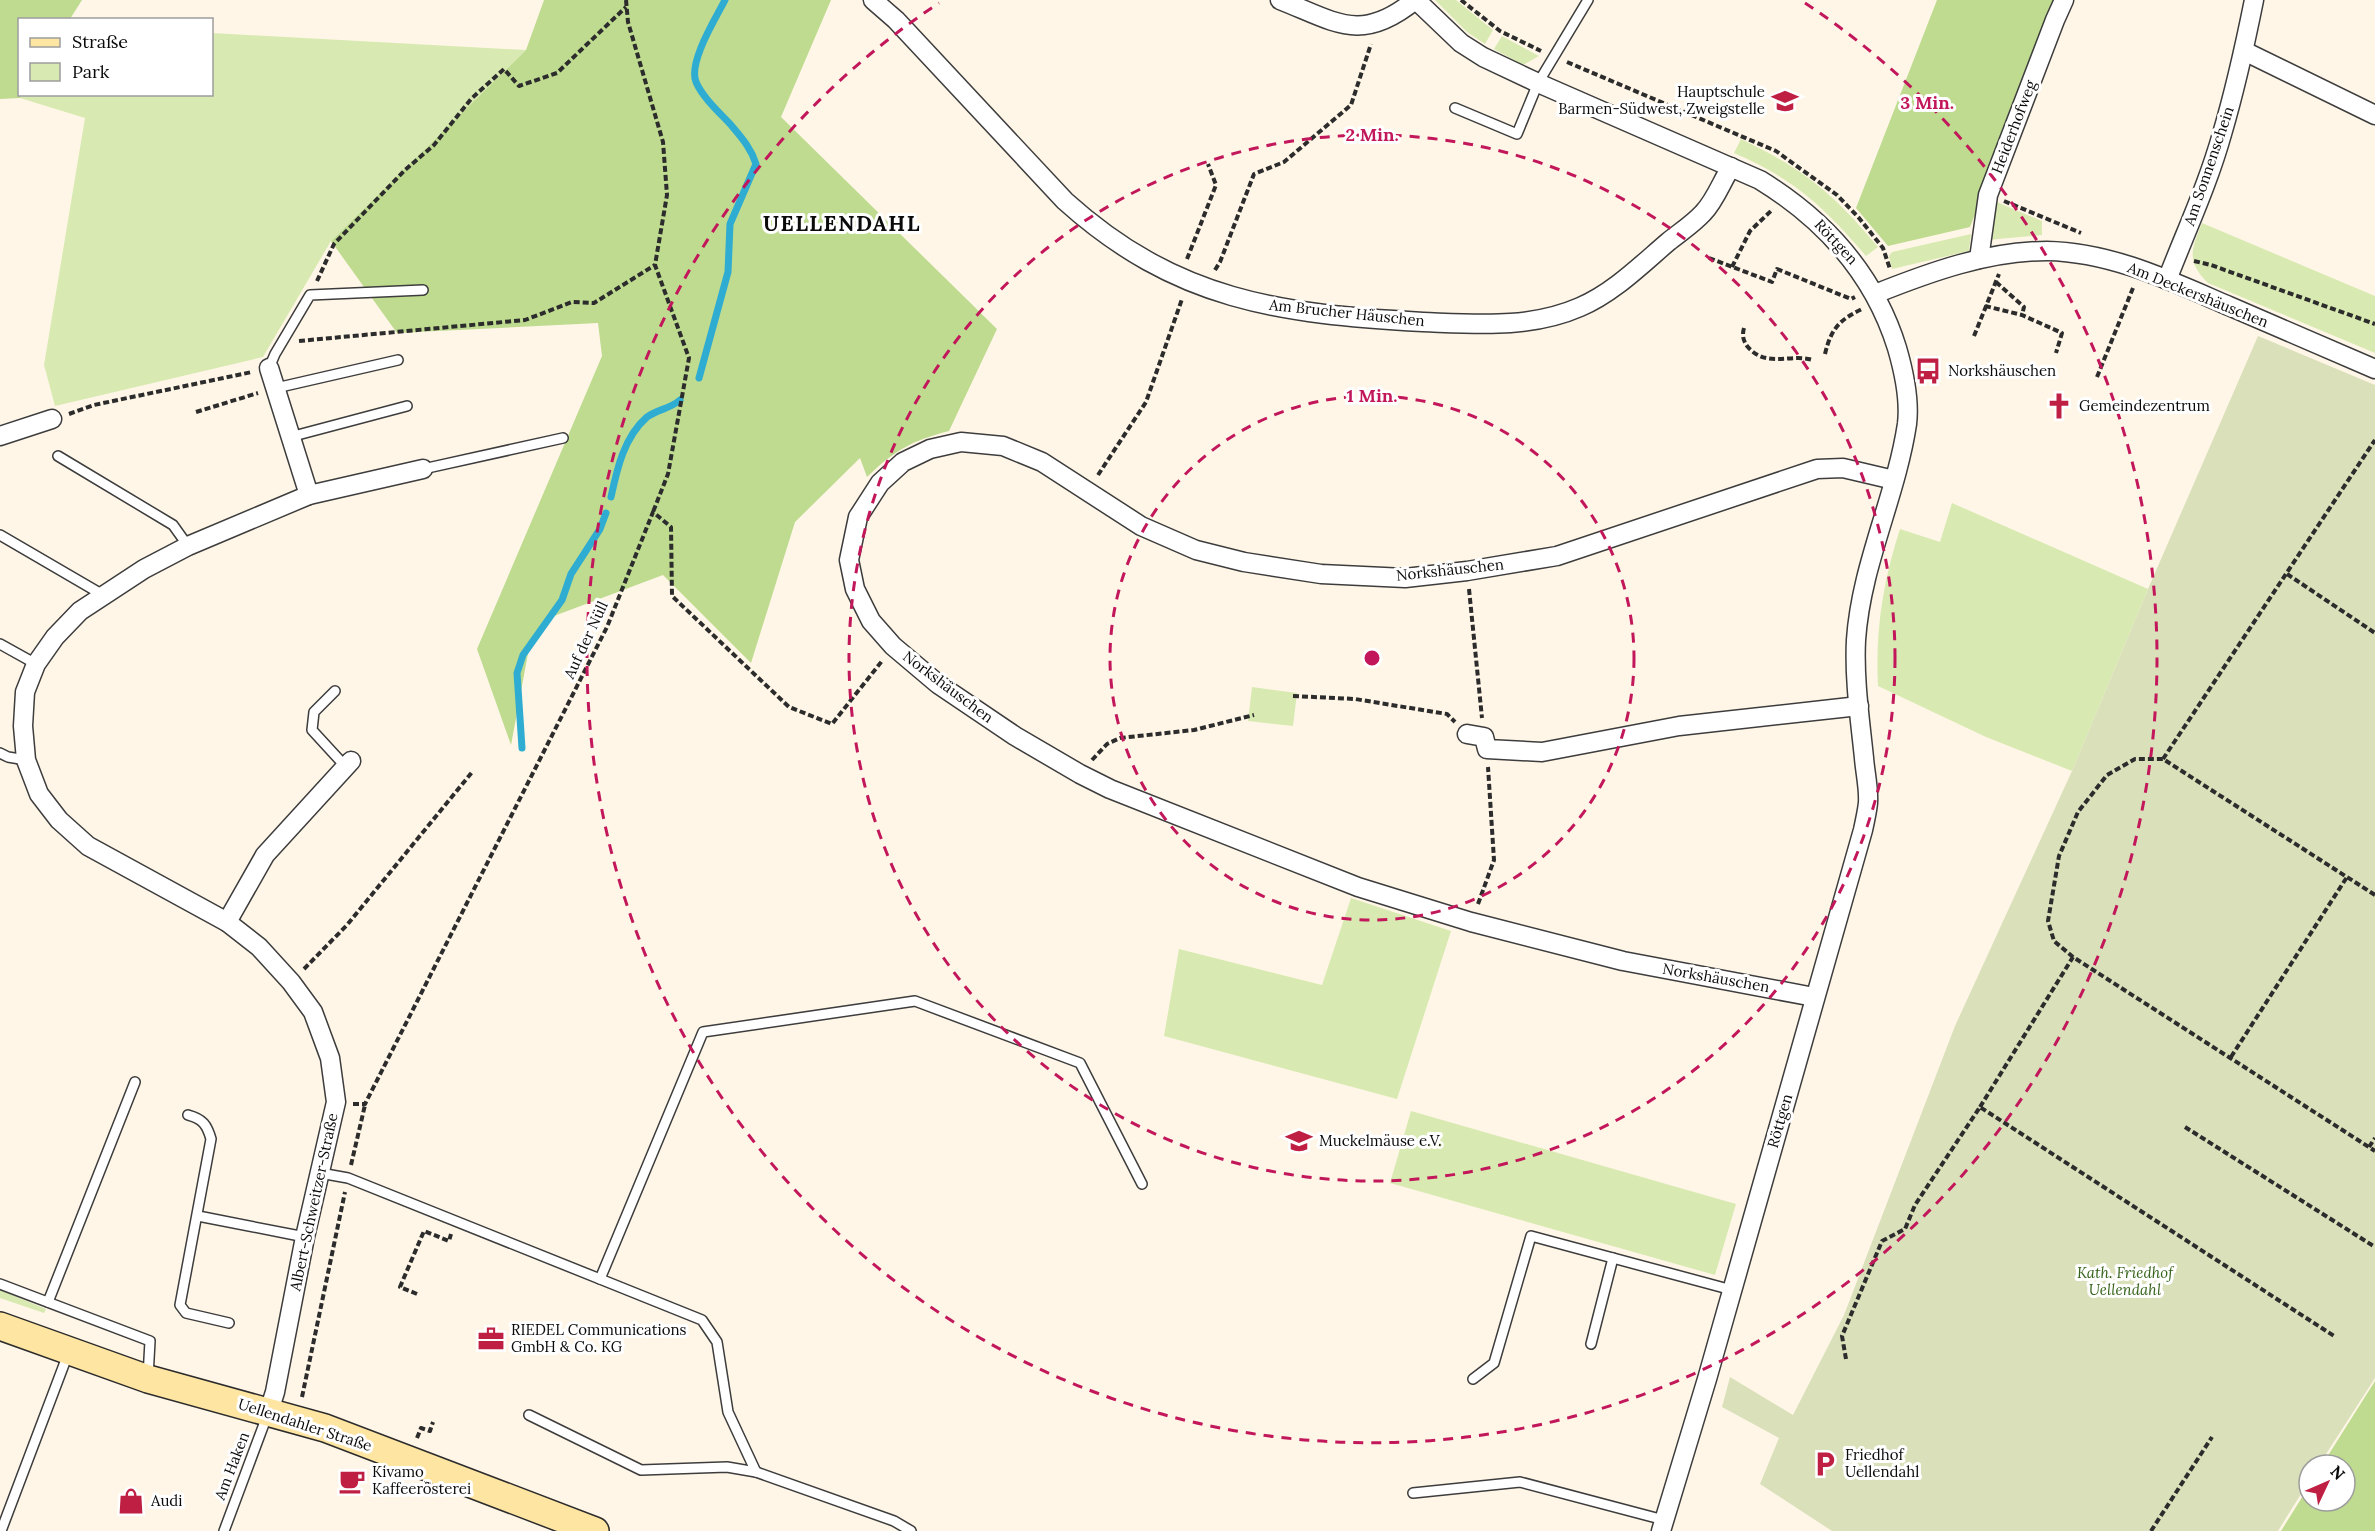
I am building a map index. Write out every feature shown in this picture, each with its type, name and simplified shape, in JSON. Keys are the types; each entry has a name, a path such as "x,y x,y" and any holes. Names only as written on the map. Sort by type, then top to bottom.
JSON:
{"main road":[{"name":"Uellendahler Straße","path":"0,1326 148,1379 325,1428 595,1531"}],"street":[{"name":"Am Brucher Häuschen","path":"873,0 896,20 1065,201 1119,244 1149,263 1191,282 1242,300 1293,311 1383,320 1489,325 1534,321 1581,307 1619,282 1704,213 1731,167"},
{"name":"Röttgen","path":"1280,0 1308,6 1337,22 1358,27 1391,17 1416,0 1461,43 1483,57 1760,180 1786,196 1836,240 1858,266 1876,295 1892,333 1907,391 1907,423 1894,480 1863,584 1856,641 1859,706 1868,801 1863,830 1663,1525"},
{"name":"Heiderhofweg","path":"1979,259 1988,195 2064,0"},
{"name":"Am Sonnenschein","path":"2167,279 2199,202 2222,135 2244,51 2254,0"},
{"path":"2244,51 2375,115"},
{"name":"Am Deckershäuschen","path":"1876,295 1895,286 1979,259 2008,254 2047,252 2083,254 2167,279 2375,369"},
{"path":"269,369 309,495"},
{"path":"0,436 52,419"},
{"name":"Norkshäuschen","path":"1815,997 1623,961 1471,922 1359,887 1110,789 1015,736 938,684 893,646 871,621 855,589 849,560 858,517 880,483 903,462 930,449 961,442 1003,446 1042,462 1141,526 1196,550 1244,562 1321,574 1405,578 1467,571 1557,556 1817,469 1843,468 1894,480"},
{"name":"Albert-Schweitzer-Straße","path":"269,1411 275,1392 305,1237 336,1102 330,1058 313,1012 291,982 259,947 227,922 88,846 59,820 39,794 26,760 23,726 26,692 36,664 61,630 80,611 144,569 188,546 309,495 423,469"},
{"path":"1479,740 1542,752 1679,726 1859,706"},
{"path":"227,922 265,855 349,764"}],"lane":[{"path":"1455,108 1517,134 1538,83 1588,0"},
{"path":"269,369 275,354 310,295 423,290"},
{"path":"276,388 398,360"},
{"path":"290,437 407,406"},
{"path":"423,469 563,438"},
{"path":"58,456 173,525 188,546"},
{"path":"0,535 102,595"},
{"path":"0,644 36,664"},
{"path":"335,691 314,712 312,730 349,764"},
{"path":"0,753 26,760"},
{"path":"600,1279 703,1032 915,1002 1080,1063 1142,1184"},
{"path":"48,1302 135,1082"},
{"path":"188,1115 198,1117 207,1125 211,1138 180,1305 186,1313 229,1323"},
{"path":"320,1173 348,1178 702,1320 717,1342 728,1412 756,1472"},
{"path":"198,1216 305,1237"},
{"path":"1473,1379 1494,1363 1531,1236 1732,1290"},
{"path":"1591,1344 1613,1258"},
{"path":"0,1284 150,1341 148,1379"},
{"path":"1,1531 69,1352"},
{"name":"Am Haken","path":"224,1531 269,1411"},
{"path":"529,1415 641,1470 727,1467 756,1472 894,1521 911,1531"},
{"path":"1413,1493 1520,1482 1663,1525"}],"path":[{"path":"283,343 442,326 525,320 572,302 594,303 655,265 667,195 663,142 628,22 626,0"},
{"path":"1461,0 1500,31 1554,57 1737,133 1776,151 1805,170 1837,195 1883,248 1895,286"},
{"path":"310,295 334,244 405,170 434,145 471,99 504,69 519,86 557,73 626,7"},
{"path":"1191,282 1220,262 1254,174 1284,162 1351,105 1377,23"},
{"path":"1087,493 1146,402 1191,282 1215,185 1208,164"},
{"path":"1988,195 2091,237"},
{"path":"1732,267 1750,231 1786,196"},
{"path":"1974,336 2008,254"},
{"path":"1709,258 1772,282 1777,269 1851,299 1876,295"},
{"path":"2176,258 2211,265 2375,324"},
{"name":"Auf der Nüll","path":"297,1421 365,1104 607,627 670,465 689,358 655,265"},
{"path":"2097,377 2140,270"},
{"path":"1996,282 2024,307 2022,315"},
{"path":"1825,354 1832,332 1840,322 1876,295"},
{"path":"1985,306 2022,315 2062,333 2056,352"},
{"path":"1744,328 1742,334 1745,344 1765,359 1800,357 1813,360"},
{"path":"52,419 94,405 269,369"},
{"path":"196,412 276,388"},
{"path":"2163,759 2375,440"},
{"path":"652,512 671,527 672,596 789,707 832,724 893,646"},
{"path":"1467,571 1479,740 1494,860 1471,922"},
{"path":"2287,574 2375,633"},
{"path":"1293,696 1354,699 1447,714 1479,740"},
{"path":"1080,774 1107,744 1120,738 1194,730 1254,715"},
{"path":"2375,895 2163,759 2135,759 2107,775 2078,812 2059,856 2048,921 2054,941 2073,957 2375,1151"},
{"path":"291,982 347,925 473,771"},
{"path":"2231,1057 2346,877"},
{"path":"1846,1359 1842,1336 1882,1241 1905,1229 1915,1205 1980,1107 2073,957"},
{"path":"336,1102 365,1104"},
{"path":"1980,1107 2334,1336"},
{"path":"2185,1127 2375,1247"},
{"path":"2369,1147 2375,1138"},
{"path":"417,1294 400,1287 424,1231"},
{"path":"421,1428 430,1431 433,1422"},
{"path":"2151,1531 2212,1437"}],"green space":[{"path":"0,0 82,0 71,18 18,18 18,96 21,96 0,99"},
{"path":"544,0 831,0 781,117 997,329 949,431 904,448 867,477 860,458 795,522 751,663 663,575 554,616 529,648 511,745 477,649 602,356 598,323 397,333 331,241 526,50"},
{"path":"1435,0 1456,0 1493,30 1485,44 1467,32"},
{"path":"1937,0 2059,0 1970,227 1888,246 1856,208"},
{"path":"213,33 526,50 331,241 263,357 55,406 44,365 85,118 20,98 21,96 213,96"},
{"path":"1502,36 1539,56 1523,65 1494,49"},
{"path":"1741,139 1783,161 1817,184 1847,212 1878,247 1866,256 1807,196 1774,173 1734,153"},
{"path":"1992,200 2042,221 2042,235 1987,240"},
{"path":"2202,223 2375,296 2375,353 2208,283 2196,268 2193,255 2193,248"},
{"path":"1971,234 1969,251 1892,269 1889,256 1892,252"},
{"name":"Kath. Friedhof Uellendahl","path":"2258,336 2375,385 2375,1378 2327,1453 2297,1453 2297,1500 2278,1531 1832,1531 1760,1484 1779,1438 1722,1407 1730,1377 1793,1415 1844,1315 1955,1026 2072,771"},
{"path":"1952,503 2148,589 2072,771 1986,737 1878,686 1879,626 1889,568 1900,529 1940,542"},
{"path":"1252,687 1297,693 1293,726 1248,721"},
{"path":"1351,898 1451,931 1397,1099 1164,1036 1179,949 1322,985"},
{"path":"1411,1111 1736,1204 1715,1275 1390,1183"},
{"path":"0,1290 46,1309 44,1313 0,1298"},
{"path":"2375,1381 2375,1531 2281,1531 2297,1505 2297,1513 2357,1513 2357,1453 2330,1453"}],"waterway":[{"path":"699,378 728,272 730,224 756,164 746,143 707,99 696,82 695,73 699,52 725,0"},
{"path":"611,497 627,444 639,425 655,412 680,400"},
{"path":"522,748 517,673 523,655 562,600 571,574 600,529 606,513"}],"place":[{"name":"Hauptschule Barmen-Südwest, Zweigstelle","path":"1785,101"},
{"name":"Norkshäuschen","path":"1928,371"},
{"name":"Gemeindezentrum","path":"2059,406"},
{"name":"Muckelmäuse e.V.","path":"1299,1141"},
{"name":"RIEDEL Communications GmbH & Co. KG","path":"491,1339"},
{"name":"Friedhof Uellendahl","path":"1825,1464"},
{"name":"Kivamo Kaffeerösterei","path":"352,1481"},
{"name":"Audi","path":"131,1501"}],"district":[{"name":"UELLENDAHL","path":"842,224"}]}
